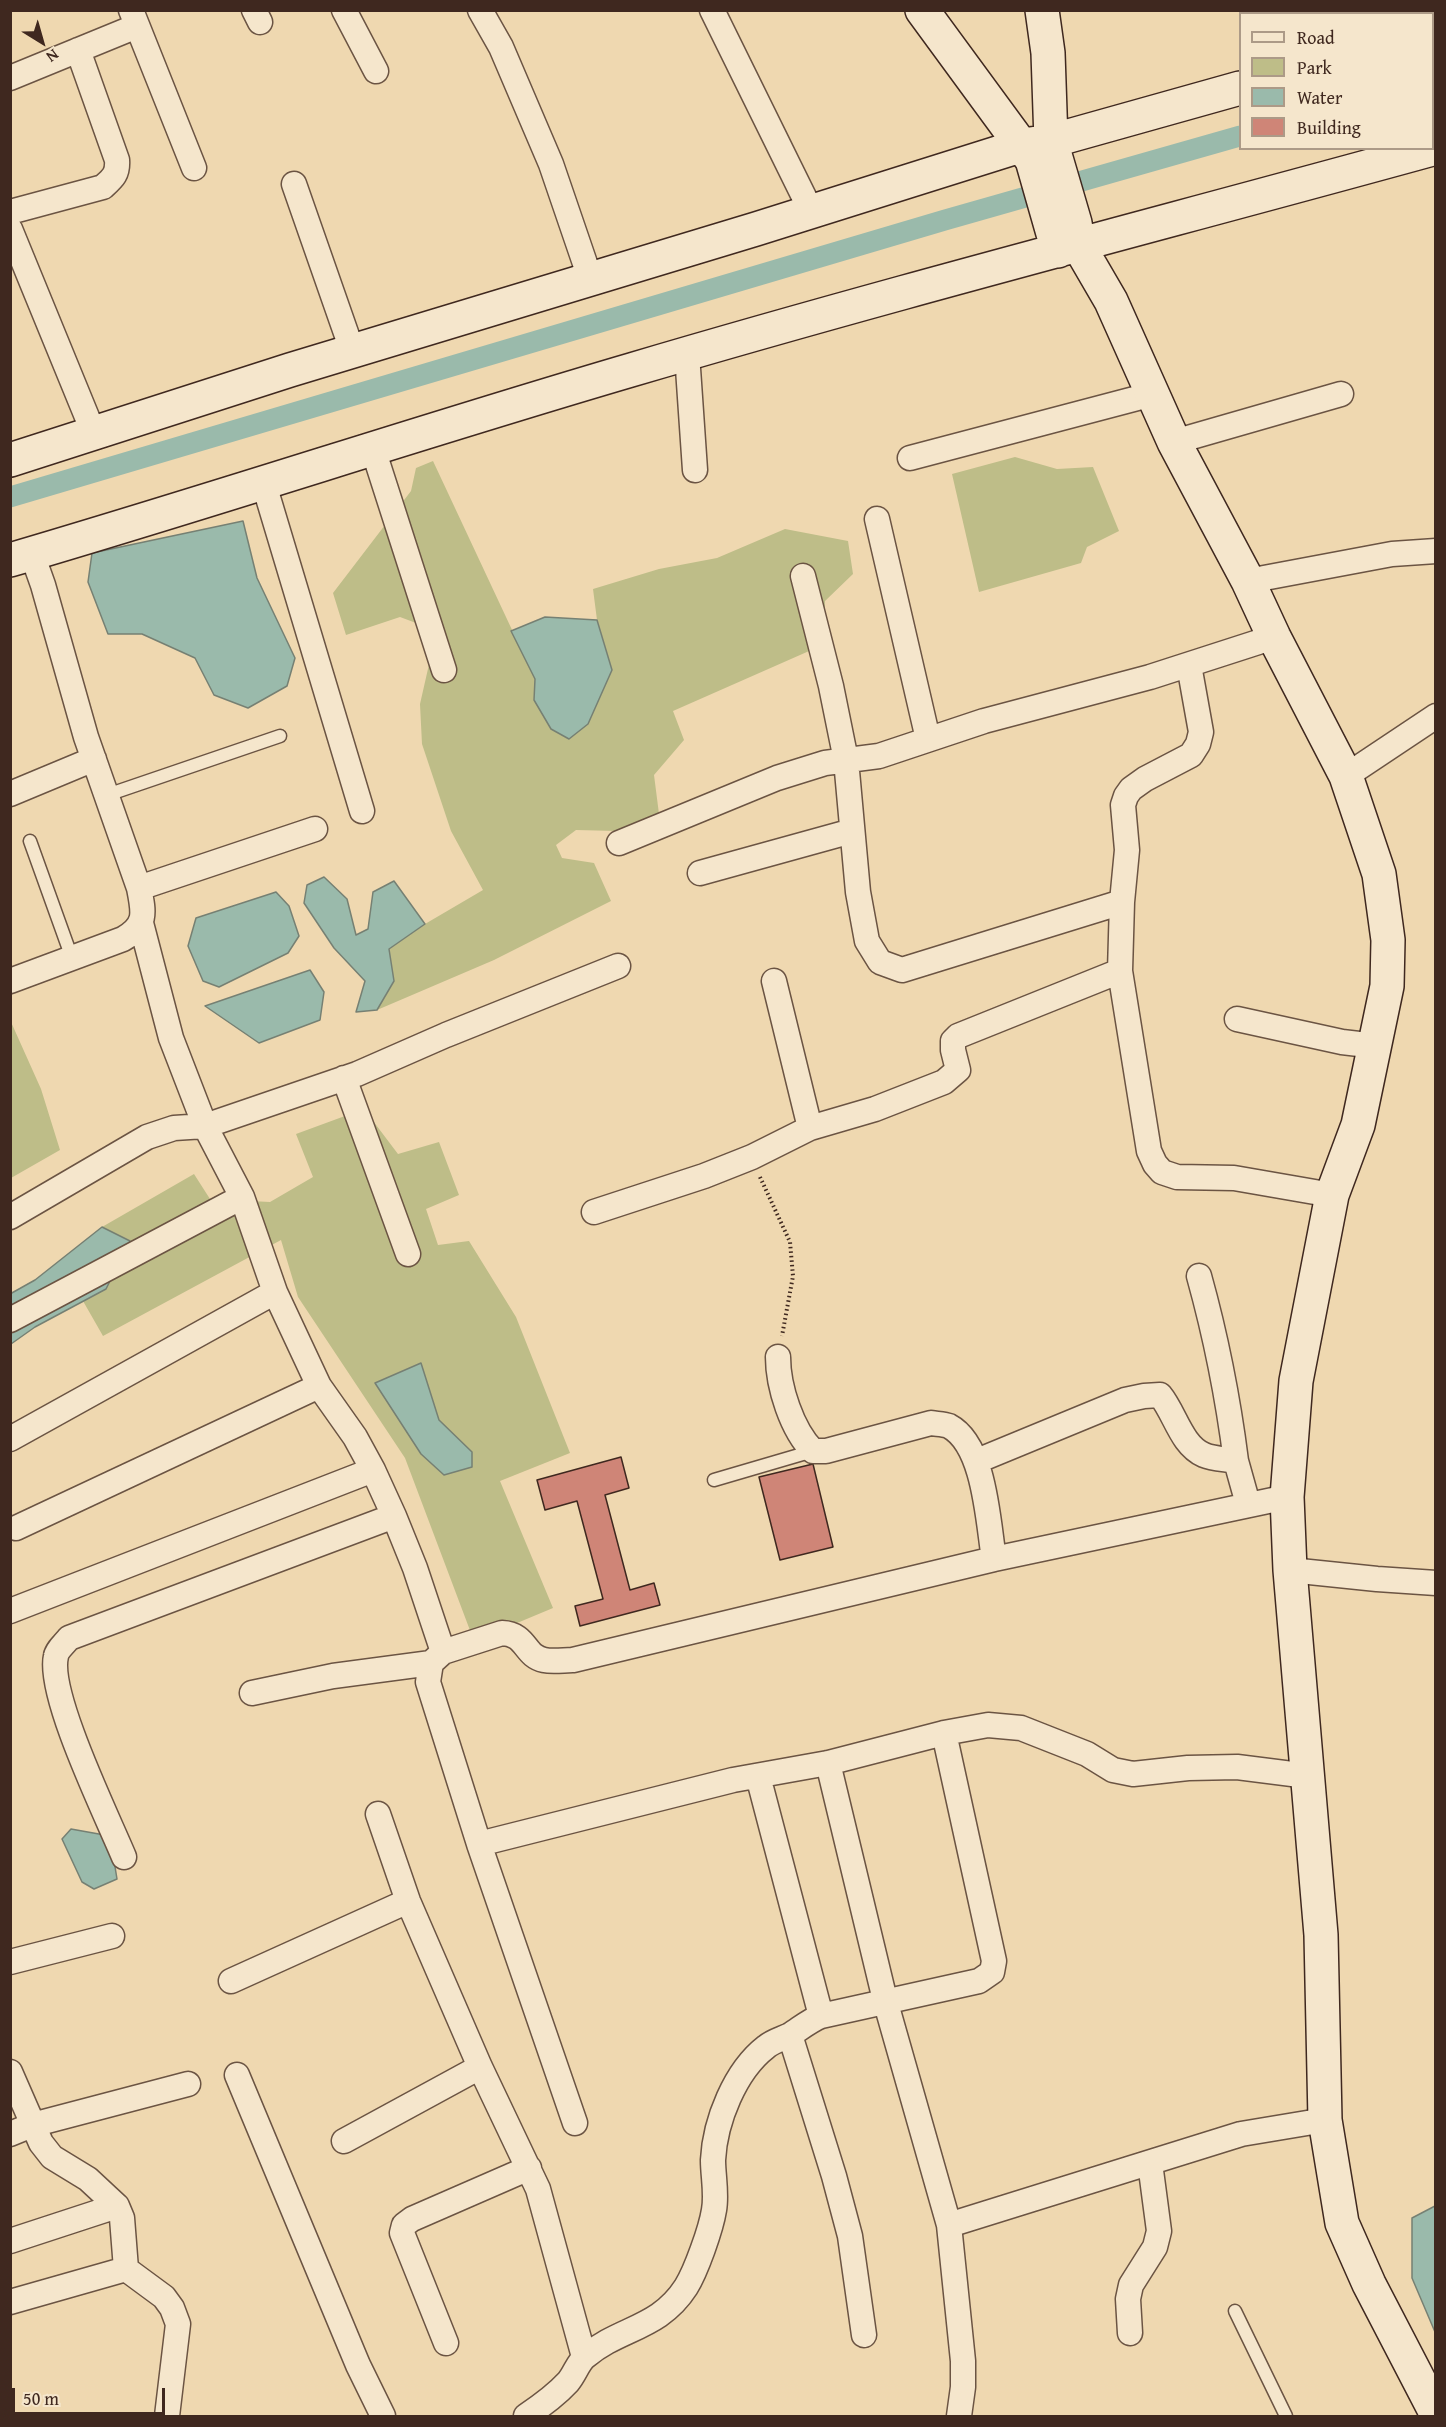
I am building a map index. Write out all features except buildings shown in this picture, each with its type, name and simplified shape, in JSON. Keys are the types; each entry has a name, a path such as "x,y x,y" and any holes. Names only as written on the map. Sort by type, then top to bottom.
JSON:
{"street":[{"path":"344,10 376,71"},
{"path":"480,10 501,47 551,164 590,278"},
{"path":"712,10 811,211"},
{"path":"922,10 1042,157"},
{"path":"1042,10 1048,53 1042,157 1066,237 1111,301 1174,442 1248,581 1274,637 1346,776 1379,874 1388,940 1388,986 1358,1125 1332,1196 1296,1381 1287,1497 1290,1570 1321,1935 1325,2120 1342,2223 1349,2243 1436,2413"},
{"path":"10,78 78,50 134,18 194,168"},
{"path":"10,212 103,187 118,170 117,160 78,50"},
{"path":"10,460 352,351 811,211 1042,157 1239,88"},
{"path":"10,981 123,939 134,932 141,922 144,911 139,888 94,759 44,585 21,557 263,482 905,290 1066,237 1428,150"},
{"path":"294,184 352,351"},
{"path":"10,229 94,434"},
{"path":"687,354 695,470"},
{"path":"910,459 1153,394"},
{"path":"1174,442 1341,394"},
{"path":"373,449 444,670"},
{"path":"263,482 362,811"},
{"path":"878,519 928,739"},
{"path":"1248,581 1392,554 1436,551"},
{"path":"803,576 831,686 846,760 858,892 867,941 880,962 902,970 1122,902"},
{"path":"619,843 777,778 825,763 879,756 984,721 1189,665 1274,637"},
{"path":"1189,665 1201,732 1198,744 1191,755 1131,789 1123,805 1127,850 1119,971 1149,1151 1162,1172 1177,1177 1234,1178 1332,1196"},
{"path":"1346,776 1436,716"},
{"path":"10,794 94,759"},
{"path":"139,888 315,829"},
{"path":"700,873 852,831"},
{"path":"141,922 171,1038 205,1126 242,1197 275,1292 319,1386 355,1437 373,1470 415,1568 437,1658 428,1682 479,1844 575,2123"},
{"path":"10,1217 147,1137 174,1128 205,1126 344,1078 618,966"},
{"path":"594,1212 704,1176 752,1157 810,1128 875,1109 944,1082 958,1070 953,1041 958,1036 1119,971"},
{"path":"774,981 810,1128"},
{"path":"1238,1019 1342,1042 1376,1046"},
{"path":"344,1078 408,1254"},
{"path":"10,1320 242,1197"},
{"path":"1199,1276 1216,1338 1228,1396 1236,1461 1248,1504"},
{"path":"10,1439 275,1292"},
{"path":"778,1357 778,1372 794,1424 801,1438 813,1451 826,1451 931,1423 948,1426 959,1436 977,1461 994,1558"},
{"path":"16,1528 319,1386"},
{"path":"977,1461 1125,1400 1160,1395 1169,1406 1189,1445 1204,1456 1236,1461"},
{"path":"10,1611 373,1470"},
{"path":"252,1693 437,1658 502,1633 510,1633 519,1638 531,1653 543,1660 573,1660 994,1558 1287,1497"},
{"path":"124,1857 61,1705 54,1670 56,1654 69,1638 394,1516"},
{"path":"1290,1570 1377,1579 1436,1582"},
{"path":"479,1844 733,1780 828,1763 944,1733 988,1725 1021,1728 1087,1754 1113,1770 1133,1774 1188,1768 1237,1767 1308,1776"},
{"path":"526,2416 548,2401 570,2380 584,2357 611,2339 654,2320 675,2302 688,2284 715,2209 713,2158 722,2113 740,2075 767,2045 790,2035 807,2022 821,2016 885,2000 979,1982 992,1972 994,1961 944,1733"},
{"path":"828,1763 885,2000 949,2225 963,2361 963,2387 959,2416"},
{"path":"758,1776 821,2016"},
{"path":"378,1814 408,1901 480,2067 538,2189 584,2357"},
{"path":"231,1981 408,1901"},
{"path":"10,1962 112,1936"},
{"path":"790,2035 834,2176 850,2236 864,2335"},
{"path":"344,2140 480,2067"},
{"path":"10,2072 21,2129 40,2143 52,2157 88,2179 117,2206 122,2218 126,2269 164,2297 172,2308 178,2324 167,2416"},
{"path":"237,2075 358,2365 383,2416"},
{"path":"21,2129 188,2084"},
{"path":"949,2225 1241,2134 1325,2120"},
{"path":"1130,2332 1128,2299 1131,2285 1155,2247 1159,2231 1150,2163"},
{"path":"446,2343 402,2234 404,2225 412,2219 529,2168"},
{"path":"10,2241 117,2206"},
{"path":"10,2302 126,2269"}],"lane":[{"path":"106,795 280,736"},
{"path":"30,841 72,958"},
{"path":"714,1480 813,1451"},
{"path":"1235,2311 1286,2416"}],"path":[{"path":"752,1157 790,1242 793,1276 778,1357"}],"green space":[{"path":"1015,457 1057,469 1093,467 1119,531 1087,547 1081,563 979,592 952,474"},
{"path":"433,461 535,679 534,700 612,670 597,620 593,589 659,569 717,558 785,529 848,541 853,574 825,601 825,644 673,711 684,740 654,775 659,814 617,831 576,830 556,845 562,858 594,863 611,901 494,960 377,1010 394,981 389,949 425,924 483,890 451,831 422,744 420,704 430,660 424,626 400,617 346,635 333,593 411,491 416,468"},
{"path":"11,1022 41,1089 60,1150 11,1178"},
{"path":"364,1109 398,1154 439,1142 459,1195 426,1209 438,1245 469,1241 516,1317 570,1453 500,1481 553,1608 474,1641 405,1458 298,1297 281,1240 103,1336 83,1301 106,1289 130,1241 102,1227 194,1174 210,1199 270,1202 313,1177 296,1134"}],"water":[{"path":"243,521 257,578 295,658 287,686 248,708 214,695 195,658 142,634 108,634 88,582 92,553"},
{"path":"545,617 597,620 612,670 588,724 569,739 551,729 534,700 535,679 511,631"},
{"path":"324,877 347,899 356,935 368,929 373,892 394,881 425,924 389,949 394,981 377,1010 356,1012 365,981 334,948 304,903 307,885"},
{"path":"276,892 289,906 299,936 288,953 219,987 203,981 188,946 196,918"},
{"path":"310,970 324,992 320,1020 259,1043 205,1006"},
{"path":"102,1227 130,1241 106,1289 35,1327 11,1344 10,1294 35,1280"},
{"path":"421,1363 439,1420 472,1452 472,1467 444,1475 421,1454 375,1383"},
{"path":"71,1829 110,1836 117,1879 94,1889 82,1882 62,1839"},
{"path":"1435,2206 1435,2332 1412,2278 1412,2218"}],"waterway":[{"path":"10,497 945,220 1239,136"}]}
